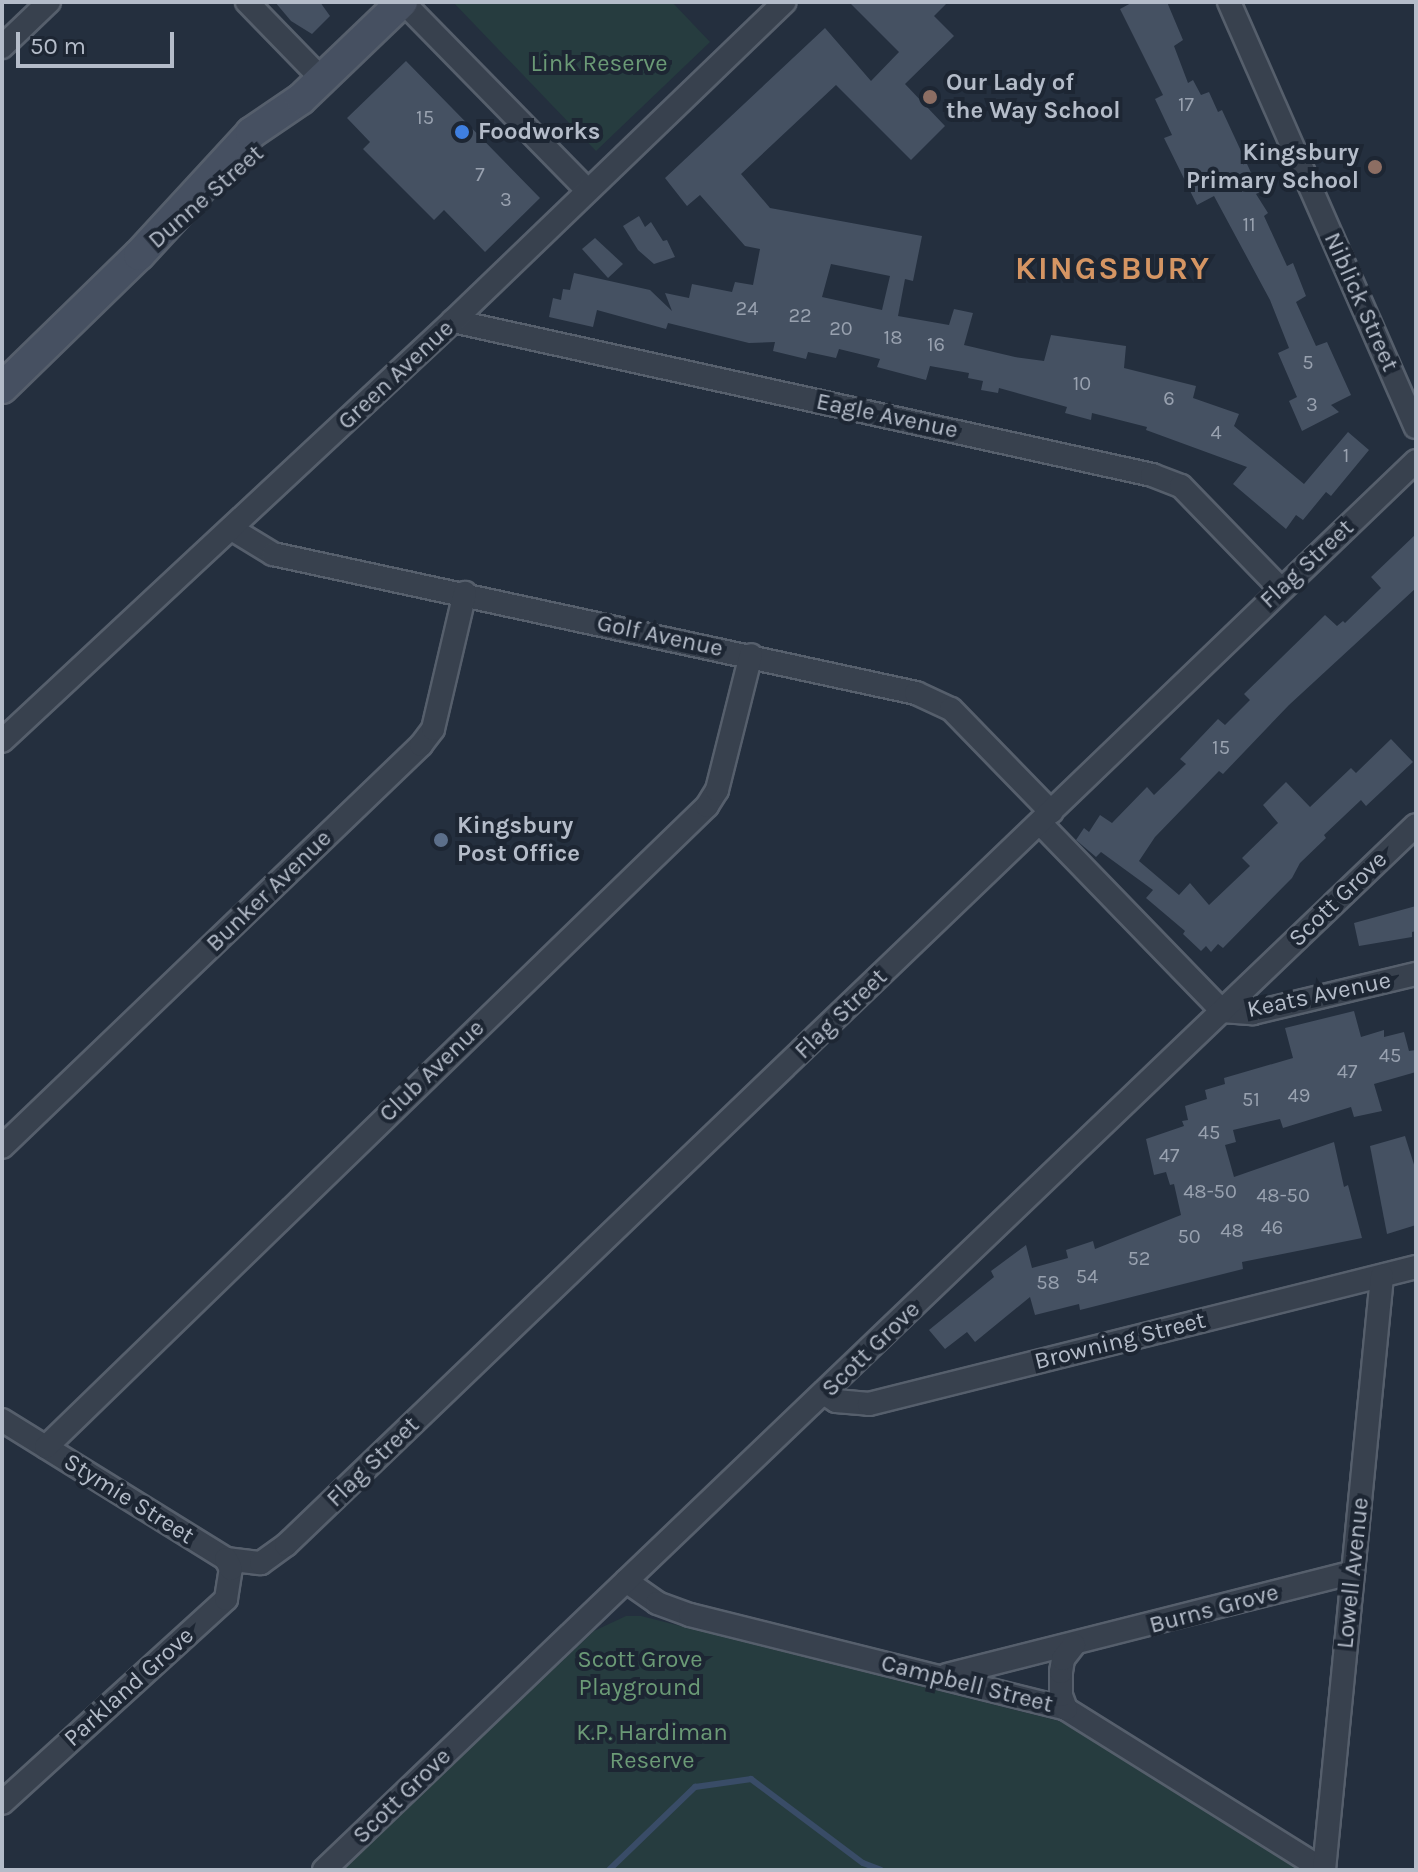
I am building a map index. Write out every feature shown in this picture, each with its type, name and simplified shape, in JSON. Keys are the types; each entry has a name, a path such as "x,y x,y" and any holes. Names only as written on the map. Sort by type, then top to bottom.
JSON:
{"main road":[{"name":"Dunne Street","path":"2,388 139,255 251,133 312,89 403,2"}],"street":[{"path":"2,47 49,2"},
{"path":"247,2 312,89"},
{"path":"403,2 587,190"},
{"name":"Green Avenue","path":"2,741 453,321 784,2"},
{"name":"Niblick Street","path":"1229,2 1416,427"},
{"name":"Eagle Avenue","path":"453,321 1152,475 1181,486 1280,588"},
{"name":"Flag Street","path":"261,1563 286,1545 1046,818 1280,588 1416,461"},
{"name":"Golf Avenue","path":"232,529 273,554 751,655 916,693 951,709 1222,1011"},
{"name":"Bunker Avenue","path":"2,1147 421,745 433,729 465,593"},
{"name":"Club Avenue","path":"46,1447 707,806 717,790 751,655"},
{"name":"Scott Grove","path":"324,1870 825,1394 1416,825"},
{"name":"Keats Avenue","path":"1222,1011 1253,1013 1416,974"},
{"name":"Browning Street","path":"825,1394 836,1401 869,1404 1416,1267"},
{"name":"Lowell Avenue","path":"1324,1870 1382,1276"},
{"name":"Stymie Street","path":"2,1420 226,1559 261,1563"},
{"name":"Parkland Grove","path":"2,1803 226,1599 231,1569 226,1559"},
{"name":"Burns Grove","path":"942,1676 1353,1572"},
{"name":"Campbell Street","path":"626,1581 657,1603 690,1615 1066,1709 1324,1870"},
{"path":"1066,1709 1061,1695 1061,1672 1063,1659 1074,1645"}],"green space":[{"name":"Link Reserve","path":"453,2 672,2 710,42 596,151"},
{"name":"K.P. Hardiman Reserve","path":"626,1616 641,1616 1071,1724 1301,1870 341,1870 594,1631"}],"building":[{"path":"275,2 320,2 330,16 312,34 291,21"},
{"path":"849,2 948,2 934,16 954,36 905,84 945,126 911,160 836,85 741,174 770,208 922,236 913,281 905,279 898,316 949,325 954,309 973,313 964,345 1044,361 1051,335 1126,346 1124,368 1196,386 1193,398 1239,414 1234,426 1304,484 1348,432 1369,450 1331,496 1326,492 1303,520 1296,515 1286,529 1233,484 1247,467 1146,430 1147,427 1092,413 1091,420 1065,413 1067,407 999,388 998,393 981,390 983,381 968,378 969,373 930,366 926,380 877,367 880,359 839,349 836,358 808,352 806,359 773,351 775,342 749,343 668,323 666,329 597,310 593,327 549,317 553,298 561,300 563,289 570,290 574,273 650,290 672,311 665,293 689,298 692,284 732,292 735,282 753,285 760,249 745,246 700,195 687,206 665,178 825,28 871,81 899,52","holes":["831,264 890,276 882,310 822,297"]},
{"path":"1133,2 1167,2 1183,40 1174,46 1188,83 1193,80 1201,95 1209,92 1218,112 1222,110 1260,192 1256,194 1268,213 1264,216 1287,266 1293,263 1306,296 1296,302 1316,346 1327,342 1351,395 1331,405 1339,412 1302,431 1289,401 1297,397 1278,353 1289,348 1270,300 1214,196 1197,205 1164,138 1172,135 1155,99 1163,95 1120,9"},
{"path":"406,61 540,198 485,252 444,210 434,220 363,149 370,142 347,118"},
{"path":"639,216 645,227 651,222 663,241 667,240 675,257 654,264 638,250 623,226"},
{"path":"595,238 623,264 608,278 582,249"},
{"path":"1416,534 1416,588 1289,705 1223,774 1219,771 1155,837 1139,861 1179,895 1190,883 1209,905 1250,866 1242,858 1278,823 1263,805 1286,782 1310,807 1351,768 1356,773 1391,739 1413,762 1366,806 1361,800 1324,835 1326,838 1300,863 1292,878 1223,948 1218,944 1211,952 1206,946 1201,951 1183,934 1185,931 1146,898 1153,890 1101,852 1096,857 1076,840 1084,828 1089,832 1100,815 1112,823 1147,787 1154,795 1186,764 1180,759 1218,719 1225,725 1250,700 1244,694 1325,615 1337,626 1343,621 1345,623 1381,588 1371,577"},
{"path":"1416,906 1416,931 1412,932 1412,937 1359,946 1354,923"},
{"path":"1354,1011 1361,1037 1384,1030 1384,1037 1404,1032 1409,1051 1416,1050 1416,1072 1374,1084 1382,1111 1354,1117 1351,1107 1283,1128 1280,1119 1233,1130 1236,1142 1225,1145 1234,1177 1334,1142 1344,1187 1348,1185 1362,1238 1242,1262 1243,1269 1080,1310 1079,1304 1035,1315 1030,1297 975,1342 967,1332 945,1349 929,1330 994,1277 991,1271 1026,1245 1032,1268 1068,1258 1066,1250 1093,1241 1095,1249 1181,1215 1174,1184 1170,1185 1166,1172 1154,1175 1146,1139 1184,1126 1182,1121 1188,1120 1185,1106 1207,1099 1205,1090 1225,1084 1224,1078 1293,1058 1285,1028"},
{"path":"1405,1136 1416,1171 1416,1225 1387,1234 1370,1146"}],"waterway":[{"path":"609,1870 695,1787 751,1779 863,1863 881,1870"}],"place":[{"name":"Our Lady of the Way School","path":"930,97"},
{"name":"Foodworks","path":"462,132"},
{"name":"Kingsbury Primary School","path":"1375,167"},
{"name":"Kingsbury Post Office","path":"441,840"}],"district":[{"name":"KINGSBURY","path":"1113,269"}],"park label":[{"name":"Scott Grove Playground","path":"640,1674"}]}
